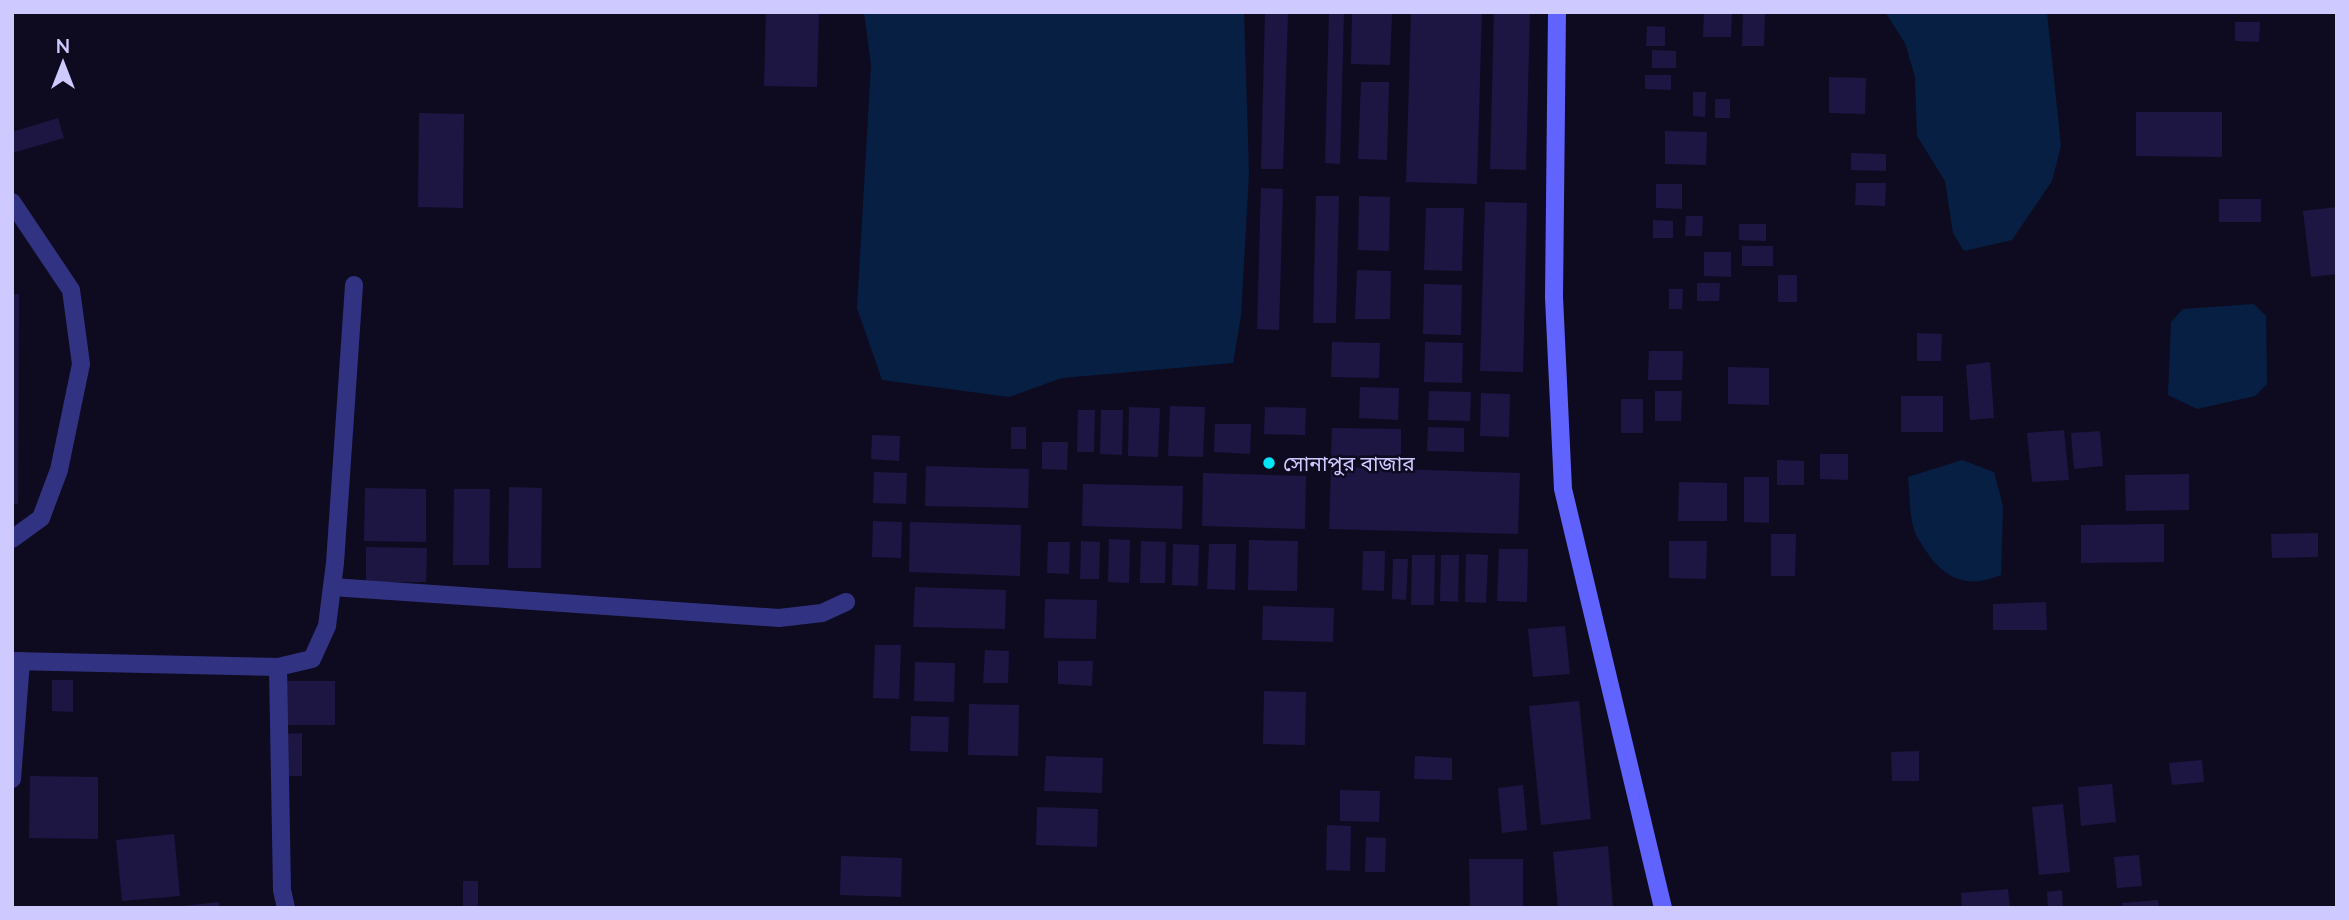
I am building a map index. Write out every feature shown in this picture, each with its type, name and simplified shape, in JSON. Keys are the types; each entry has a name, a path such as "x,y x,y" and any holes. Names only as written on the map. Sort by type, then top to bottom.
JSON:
{"main road":[{"path":"1557,12 1554,297 1563,489 1663,908"}],"street":[{"path":"12,202 71,290 81,364 59,470 41,518 12,539"},
{"path":"12,779 17,661 278,667 312,659 327,626 332,587 354,285"},
{"path":"332,587 779,618 822,613 846,603"},
{"path":"278,667 282,890 286,908"}],"water":[{"path":"864,12 1244,12 1249,174 1241,316 1233,363 1062,378 1009,397 882,380 857,308 871,65"},
{"path":"1885,12 2047,12 2061,146 2052,181 2012,240 1964,251 1953,233 1945,181 1917,136 1915,77 1905,43"},
{"path":"2254,304 2266,316 2267,384 2255,396 2197,409 2168,395 2171,322 2183,309"},
{"path":"1962,460 1994,472 2003,506 2001,575 1977,581 1956,578 1938,566 1916,536 1911,512 1908,477"}],"building":[{"path":"766,12 819,12 817,87 764,86"},
{"path":"1265,12 1288,12 1283,169 1261,169"},
{"path":"1329,12 1344,12 1340,164 1325,163"},
{"path":"1352,12 1392,12 1390,65 1351,64"},
{"path":"1411,12 1482,12 1477,184 1406,182"},
{"path":"1494,12 1530,12 1526,170 1490,169"},
{"path":"1704,12 1732,12 1731,37 1703,37"},
{"path":"1743,12 1765,12 1764,46 1742,46"},
{"path":"2235,22 2260,22 2259,42 2235,41"},
{"path":"1647,26 1665,27 1665,46 1646,46"},
{"path":"1652,50 1676,51 1676,68 1652,68"},
{"path":"1645,75 1671,75 1671,90 1645,89"},
{"path":"1829,77 1866,78 1865,114 1829,113"},
{"path":"1361,82 1389,82 1387,160 1358,159"},
{"path":"1693,92 1706,92 1705,117 1693,116"},
{"path":"1715,99 1730,99 1730,118 1715,118"},
{"path":"2136,112 2222,112 2222,157 2136,156"},
{"path":"419,113 464,114 463,208 418,207"},
{"path":"58,118 64,138 12,153 12,132"},
{"path":"1665,131 1707,132 1706,165 1665,164"},
{"path":"1851,153 1886,154 1886,171 1851,170"},
{"path":"1856,183 1886,183 1885,206 1855,205"},
{"path":"1656,184 1682,184 1682,209 1656,208"},
{"path":"1261,188 1283,189 1279,330 1257,329"},
{"path":"1316,196 1339,196 1336,323 1313,323"},
{"path":"1359,196 1390,197 1389,251 1358,250"},
{"path":"2219,199 2261,199 2261,222 2219,222"},
{"path":"1485,202 1527,203 1523,372 1480,371"},
{"path":"2337,207 2337,274 2311,277 2303,211"},
{"path":"1426,208 1464,208 1462,271 1424,270"},
{"path":"1686,216 1703,216 1702,236 1685,236"},
{"path":"1653,220 1673,221 1673,238 1653,238"},
{"path":"1739,224 1766,224 1766,241 1739,240"},
{"path":"1742,246 1773,246 1773,266 1742,266"},
{"path":"1704,252 1731,252 1731,277 1704,276"},
{"path":"1357,270 1391,271 1390,319 1355,319"},
{"path":"1778,275 1797,275 1797,302 1778,302"},
{"path":"1697,283 1720,283 1719,301 1697,301"},
{"path":"1424,284 1462,285 1461,335 1423,334"},
{"path":"1669,289 1683,289 1682,309 1669,309"},
{"path":"12,294 19,294 18,504 12,504"},
{"path":"1917,333 1942,334 1941,361 1917,361"},
{"path":"1332,342 1380,343 1379,378 1331,377"},
{"path":"1425,342 1463,343 1462,383 1424,382"},
{"path":"1649,351 1683,351 1682,380 1648,380"},
{"path":"1990,362 1994,418 1970,420 1966,365"},
{"path":"1728,367 1769,368 1769,405 1728,404"},
{"path":"1360,387 1399,388 1398,420 1359,418"},
{"path":"1429,391 1471,392 1470,421 1428,420"},
{"path":"1655,391 1682,391 1681,421 1655,421"},
{"path":"1481,393 1510,394 1509,437 1480,436"},
{"path":"1901,396 1943,396 1943,432 1901,432"},
{"path":"1621,399 1643,399 1643,433 1621,433"},
{"path":"1170,406 1205,407 1203,457 1168,456"},
{"path":"1129,407 1160,408 1158,457 1128,456"},
{"path":"1265,407 1306,408 1305,435 1264,434"},
{"path":"1078,410 1095,410 1094,452 1077,452"},
{"path":"1101,410 1123,410 1122,455 1100,454"},
{"path":"1215,424 1251,424 1250,454 1214,452"},
{"path":"1011,427 1026,427 1026,449 1011,449"},
{"path":"1428,427 1464,428 1464,452 1427,451"},
{"path":"1332,428 1401,429 1401,458 1331,457"},
{"path":"2064,430 2069,480 2032,482 2027,433"},
{"path":"2100,431 2103,466 2074,469 2071,433"},
{"path":"872,435 900,436 899,461 871,459"},
{"path":"1042,442 1068,442 1067,470 1042,469"},
{"path":"1820,454 1848,454 1848,480 1820,479"},
{"path":"1777,460 1804,461 1804,485 1777,485"},
{"path":"926,466 1029,469 1028,508 925,506"},
{"path":"1331,467 1520,473 1518,534 1329,529"},
{"path":"874,472 907,473 906,504 873,503"},
{"path":"1203,473 1306,476 1305,529 1202,526"},
{"path":"2189,474 2189,510 2126,511 2125,475"},
{"path":"1744,477 1769,477 1769,523 1744,522"},
{"path":"1679,482 1727,483 1727,521 1678,521"},
{"path":"1083,484 1183,486 1182,529 1082,526"},
{"path":"509,487 542,488 541,568 508,568"},
{"path":"365,488 426,489 426,542 364,541"},
{"path":"454,489 490,489 489,565 453,565"},
{"path":"873,521 902,522 901,558 872,557"},
{"path":"910,522 1021,525 1020,576 909,572"},
{"path":"2164,524 2164,562 2081,563 2081,525"},
{"path":"2318,533 2318,557 2272,558 2271,534"},
{"path":"1771,534 1796,534 1795,576 1771,576"},
{"path":"1109,539 1130,540 1129,583 1108,582"},
{"path":"1249,540 1298,541 1297,591 1248,590"},
{"path":"1081,541 1100,542 1099,579 1080,579"},
{"path":"1141,541 1166,542 1165,583 1140,583"},
{"path":"1669,541 1707,541 1706,579 1669,578"},
{"path":"1048,542 1070,542 1069,574 1047,573"},
{"path":"1173,544 1199,545 1198,586 1172,585"},
{"path":"1209,544 1236,544 1235,590 1207,589"},
{"path":"366,547 427,548 426,582 366,582"},
{"path":"1499,549 1528,549 1527,602 1497,601"},
{"path":"1363,551 1385,551 1384,591 1362,590"},
{"path":"1466,554 1488,555 1486,603 1465,602"},
{"path":"1412,555 1435,555 1434,605 1411,605"},
{"path":"1441,555 1459,555 1458,602 1440,601"},
{"path":"1393,559 1408,559 1406,600 1392,599"},
{"path":"915,587 1006,590 1005,629 913,627"},
{"path":"1045,599 1097,600 1096,639 1044,638"},
{"path":"2046,602 2047,630 1993,630 1993,604"},
{"path":"1263,606 1334,608 1333,642 1262,640"},
{"path":"1565,626 1570,674 1533,677 1528,629"},
{"path":"875,645 901,645 899,699 873,698"},
{"path":"985,650 1009,651 1008,683 983,683"},
{"path":"1058,661 1093,661 1092,686 1058,684"},
{"path":"915,662 955,663 954,702 914,701"},
{"path":"52,680 73,680 73,712 52,711"},
{"path":"286,681 335,681 335,725 286,725"},
{"path":"1264,691 1306,692 1305,745 1263,744"},
{"path":"1579,701 1591,819 1541,825 1529,706"},
{"path":"969,704 1019,705 1018,756 968,755"},
{"path":"911,716 949,717 948,752 910,751"},
{"path":"302,733 302,776 286,776 286,734"},
{"path":"1919,751 1919,781 1892,781 1891,752"},
{"path":"1046,756 1103,758 1102,793 1044,791"},
{"path":"1415,756 1452,758 1452,780 1414,779"},
{"path":"2202,760 2204,782 2172,785 2169,763"},
{"path":"30,776 98,777 98,839 29,838"},
{"path":"2112,784 2116,822 2081,826 2078,787"},
{"path":"1523,785 1527,830 1502,833 1498,788"},
{"path":"1340,790 1380,791 1379,822 1340,821"},
{"path":"2063,804 2070,872 2039,875 2032,807"},
{"path":"1037,807 1098,809 1097,847 1036,845"},
{"path":"1327,825 1351,826 1350,871 1326,870"},
{"path":"174,834 180,896 122,901 116,840"},
{"path":"1366,837 1386,838 1385,872 1365,872"},
{"path":"1608,846 1613,908 1558,908 1553,852"},
{"path":"2139,855 2142,886 2117,888 2114,857"},
{"path":"841,856 902,858 901,897 840,895"},
{"path":"1469,859 1523,859 1523,908 1470,908"},
{"path":"463,881 478,881 478,908 463,908"},
{"path":"2008,889 2010,908 1962,908 1961,893"},
{"path":"2062,890 2063,908 2048,908 2047,892"},
{"path":"2158,900 2159,908 2123,908 2122,903"},
{"path":"219,902 220,908 182,908 182,906"}],"place":[{"name":"সোনাপুর বাজার","path":"1269,463"}]}
